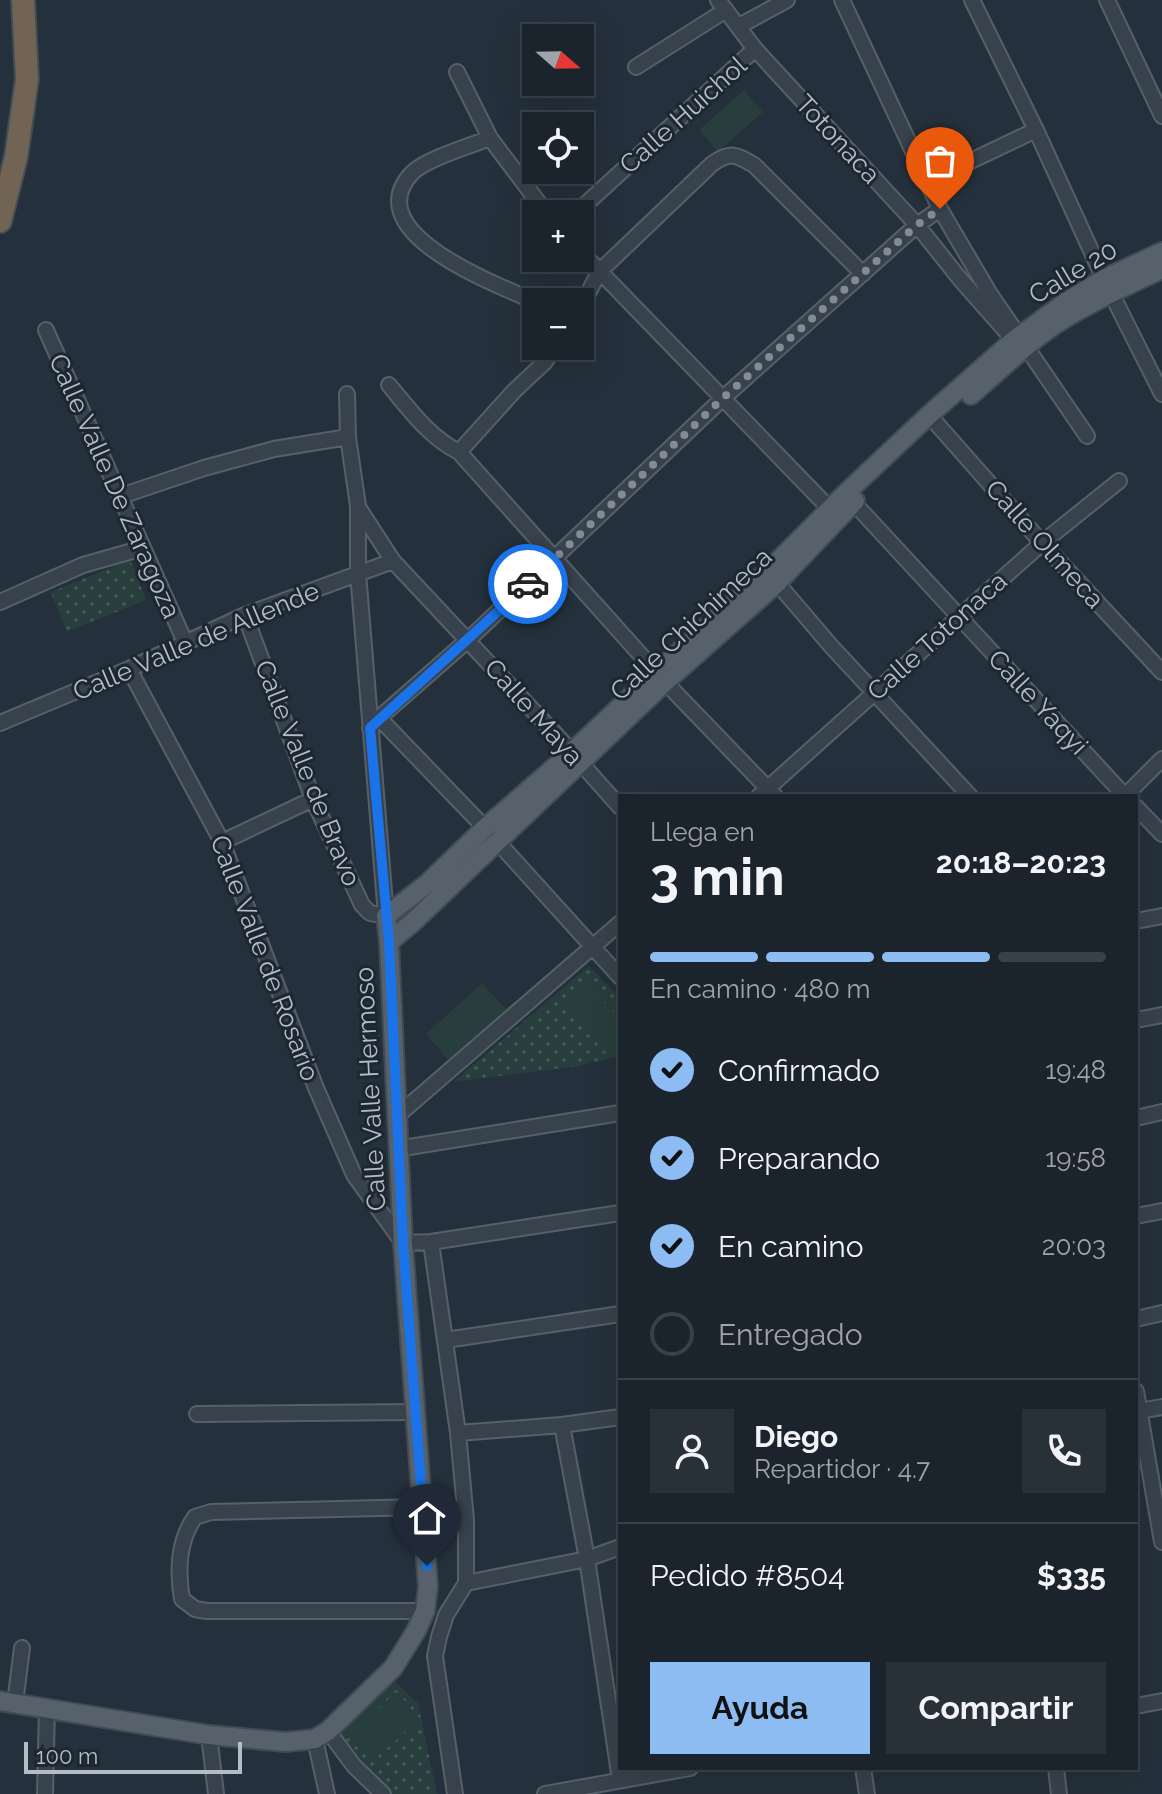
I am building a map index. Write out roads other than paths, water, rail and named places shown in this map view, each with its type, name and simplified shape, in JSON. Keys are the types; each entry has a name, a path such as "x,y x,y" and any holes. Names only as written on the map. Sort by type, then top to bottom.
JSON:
{"highway":[{"path":"0,221 16,157 27,79 23,0"}],"main road":[{"name":"Calle 20","path":"1021,343 1062,320 1162,252"},
{"name":"Calle 20","path":"1108,286 1162,269"},
{"name":"Calle Chichimeca","path":"772,577 830,509 1021,343"},
{"name":"Calle Chichimeca","path":"389,942 412,923 491,836 853,502 934,419"},
{"name":"Calle Chichimeca","path":"386,916 491,836"},
{"name":"Calle Valle Hermoso","path":"322,1735 393,1668 425,1611 428,1587 397,1149 386,916"},
{"path":"8,1702 209,1735 286,1742 322,1735"}],"street":[{"path":"739,26 787,0"},
{"path":"842,0 940,209 1021,343 1087,436"},
{"path":"972,0 1162,394"},
{"path":"1107,0 1162,116"},
{"path":"636,67 722,5"},
{"name":"Totonaca","path":"722,5 755,49 1021,343"},
{"name":"Calle Huichol","path":"590,200 755,49"},
{"path":"457,72 490,138 536,200"},
{"path":"927,182 1036,130"},
{"path":"490,138 413,172 403,187 400,204 403,219 430,248 467,271 522,296"},
{"path":"591,288 599,272 725,155 738,156 754,165 863,274"},
{"path":"618,975 491,836 375,723 469,639 722,399 917,225 940,209"},
{"path":"594,266 830,509"},
{"name":"Calle Valle De Zaragoza","path":"46,330 185,642"},
{"path":"459,452 546,360"},
{"path":"389,385 429,432 459,452 767,793"},
{"name":"Calle Valle Hermoso","path":"347,394 348,437 358,506 358,573 375,723 386,916"},
{"name":"Calle Olmeca","path":"934,419 1042,543 1162,672"},
{"path":"121,496 274,449 348,437"},
{"name":"Calle Totonaca","path":"767,793 874,691 1042,543 1119,481"},
{"name":"Calle Yaqyi","path":"853,502 1123,794"},
{"name":"Calle Maya","path":"358,506 393,561 469,639 618,805"},
{"path":"0,602 83,565 143,548"},
{"name":"Calle Valle de Allende","path":"0,723 129,669 245,615 393,561"},
{"path":"772,577 831,646 968,794"},
{"name":"Calle Valle de Bravo","path":"245,615 313,799 362,905 370,913 386,916"},
{"name":"Calle Valle de Rosario","path":"129,669 222,842 316,1088 354,1175 403,1243"},
{"path":"1127,794 1162,759"},
{"path":"222,842 313,799"},
{"path":"1138,809 1162,834"},
{"path":"1138,921 1162,916"},
{"path":"397,1116 618,925"},
{"path":"1138,1020 1162,1015"},
{"path":"1138,1118 1162,1112"},
{"path":"397,1149 618,1113"},
{"path":"1138,1216 1162,1211"},
{"path":"403,1243 431,1242 618,1213"},
{"path":"431,1242 458,1433 466,1520 466,1583 446,1615 435,1656 455,1794"},
{"path":"1138,1319 1162,1313"},
{"path":"446,1340 618,1314"},
{"path":"1138,1404 1162,1542"},
{"path":"1139,1411 1162,1407"},
{"path":"197,1414 415,1412"},
{"path":"458,1433 618,1417"},
{"path":"562,1425 587,1559 618,1767"},
{"path":"421,1507 211,1512 195,1517 182,1546 179,1585 182,1599 195,1609 207,1611 425,1611"},
{"path":"466,1583 587,1559 618,1548"},
{"path":"8,1702 22,1648"},
{"path":"1138,1706 1162,1701"},
{"path":"45,1794 47,1708"},
{"path":"209,1735 216,1794"},
{"path":"322,1735 327,1794"},
{"path":"322,1735 383,1794"},
{"path":"619,1770 620,1780"},
{"path":"545,1794 678,1770"},
{"path":"863,1770 867,1794"},
{"path":"1056,1770 1059,1794"}]}
